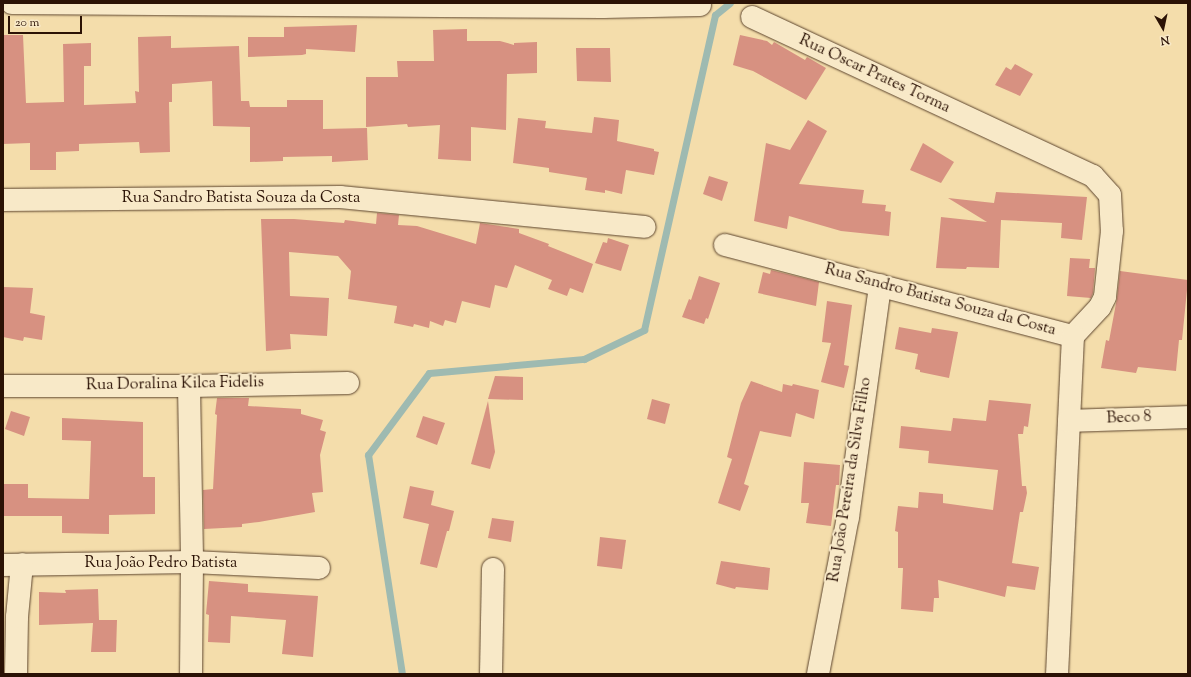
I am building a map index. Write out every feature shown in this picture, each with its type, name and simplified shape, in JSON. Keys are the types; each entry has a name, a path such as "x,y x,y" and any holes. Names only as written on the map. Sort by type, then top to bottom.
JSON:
{"street":[{"path":"12,3 595,7 700,5"},
{"name":"Rua Oscar Prates Torma","path":"752,17 1093,176 1110,195 1112,230 1105,297 1100,307 1072,336"},
{"name":"Rua Sandro Batista Souza da Costa","path":"3,200 340,197 645,227"},
{"name":"Rua Sandro Batista Souza da Costa","path":"726,245 1072,336 1057,674"},
{"name":"Rua João Pereira da Silva Filho","path":"818,674 848,517 880,285"},
{"name":"Rua Doralina Kilca Fidelis","path":"3,386 189,386 348,383"},
{"path":"189,386 192,562 191,674"},
{"name":"Beco 8","path":"1069,421 1188,417"},
{"name":"Rua João Pedro Batista","path":"13,565 192,562 318,568"},
{"path":"13,565 17,617 16,674"},
{"path":"491,674 493,569"}],"building":[{"path":"357,25 355,52 306,49 306,54 302,55 248,57 248,37 284,37 284,27"},
{"path":"467,29 467,41 500,41 514,45 514,43 537,42 537,73 507,74 506,130 471,127 471,161 438,159 440,125 408,127 407,124 366,127 366,77 398,77 397,61 434,61 433,30"},
{"path":"3,35 23,35 26,103 64,102 63,44 91,43 91,66 84,66 84,105 136,103 135,91 139,92 138,37 171,36 171,48 239,46 241,101 249,101 250,107 287,107 287,100 323,100 323,129 367,128 368,160 332,162 332,156 283,157 283,161 250,162 250,127 213,126 212,81 172,84 172,102 169,102 170,152 140,153 139,142 79,144 79,151 56,152 56,170 30,170 30,143 3,144"},
{"path":"740,35 767,41 772,45 774,42 805,60 807,57 826,68 806,100 753,71 733,65"},
{"path":"576,48 610,48 611,82 577,81"},
{"path":"1015,64 1033,74 1020,96 995,85 1006,67 1011,70"},
{"path":"594,117 619,120 617,141 654,149 654,151 659,152 654,175 626,170 622,194 605,190 605,193 585,190 587,178 549,172 549,168 513,163 518,118 546,121 545,128 592,133"},
{"path":"808,120 827,131 799,184 864,190 862,203 886,205 885,211 891,212 889,236 841,231 789,216 787,229 754,221 766,143 790,150"},
{"path":"923,143 954,162 941,183 910,170"},
{"path":"709,176 728,182 722,201 703,194"},
{"path":"996,192 1087,197 1082,240 1061,238 1062,223 1001,220 999,268 936,268 941,217 987,222 948,198 994,203"},
{"path":"377,213 399,215 398,225 417,226 476,244 480,223 519,229 519,233 549,244 548,246 593,264 583,293 570,288 567,296 548,289 552,280 515,265 507,288 495,285 490,308 462,301 456,323 445,320 443,326 430,321 429,328 414,324 413,327 394,323 397,306 348,299 351,271 338,256 289,252 290,296 329,298 327,336 290,334 291,349 266,351 261,219 294,219 344,223 345,220 376,224"},
{"path":"608,238 629,245 621,271 595,263 603,242 607,243"},
{"path":"1070,258 1090,259 1089,268 1095,268 1093,293 1091,298 1067,296"},
{"path":"771,270 819,282 816,306 758,293 763,272 770,274"},
{"path":"1120,271 1188,280 1182,340 1179,340 1176,371 1138,367 1136,373 1101,368 1106,340 1109,341 1117,298"},
{"path":"699,276 720,283 708,319 706,318 704,324 682,317 689,299 691,300"},
{"path":"3,287 33,288 30,313 45,316 42,340 24,337 23,341 3,337"},
{"path":"827,301 852,305 844,365 849,366 844,388 821,382 831,343 822,342"},
{"path":"899,327 931,333 932,328 958,332 949,378 920,372 920,370 915,369 918,354 895,349"},
{"path":"495,376 523,377 523,400 488,399"},
{"path":"751,381 782,392 783,384 792,386 793,384 819,390 814,419 796,413 791,437 760,431 744,484 749,486 740,511 718,503 732,459 727,457 741,403"},
{"path":"217,398 249,398 248,406 301,409 301,414 323,420 320,430 326,432 320,455 323,492 312,493 315,512 242,524 242,527 204,529 203,490 213,489 217,415 215,414"},
{"path":"652,399 670,404 665,424 647,419"},
{"path":"989,400 1031,404 1028,427 1024,426 1023,434 1018,434 1022,486 1026,486 1027,493 1023,512 1020,512 1012,563 1039,567 1035,590 1007,586 1005,597 938,580 939,598 934,598 933,612 901,609 903,568 898,568 898,532 895,531 898,506 918,508 919,492 943,494 943,503 993,510 998,470 928,463 929,451 899,448 901,426 951,431 953,418 986,421"},
{"path":"488,401 495,452 490,469 471,464"},
{"path":"11,411 30,417 24,436 5,429"},
{"path":"423,416 445,423 437,445 416,437"},
{"path":"62,418 143,422 143,477 155,477 155,514 109,515 109,534 62,533 62,516 3,516 3,484 28,484 28,498 89,499 91,441 62,440"},
{"path":"804,462 840,465 839,485 836,485 831,526 806,523 809,503 801,503"},
{"path":"410,486 434,491 431,505 454,511 437,568 420,564 429,524 403,518"},
{"path":"492,518 514,521 511,542 488,538"},
{"path":"600,537 626,540 622,569 597,566"},
{"path":"721,561 770,568 768,590 736,587 735,589 716,584"},
{"path":"209,581 248,584 248,592 318,596 313,657 282,654 286,620 231,616 230,643 208,642 209,615 206,614"},
{"path":"98,589 99,620 117,620 116,652 91,652 93,623 39,625 39,592 66,593 65,590"}],"waterway":[{"path":"402,674 368,455 429,373 584,359 644,330 715,15 730,3"}]}
